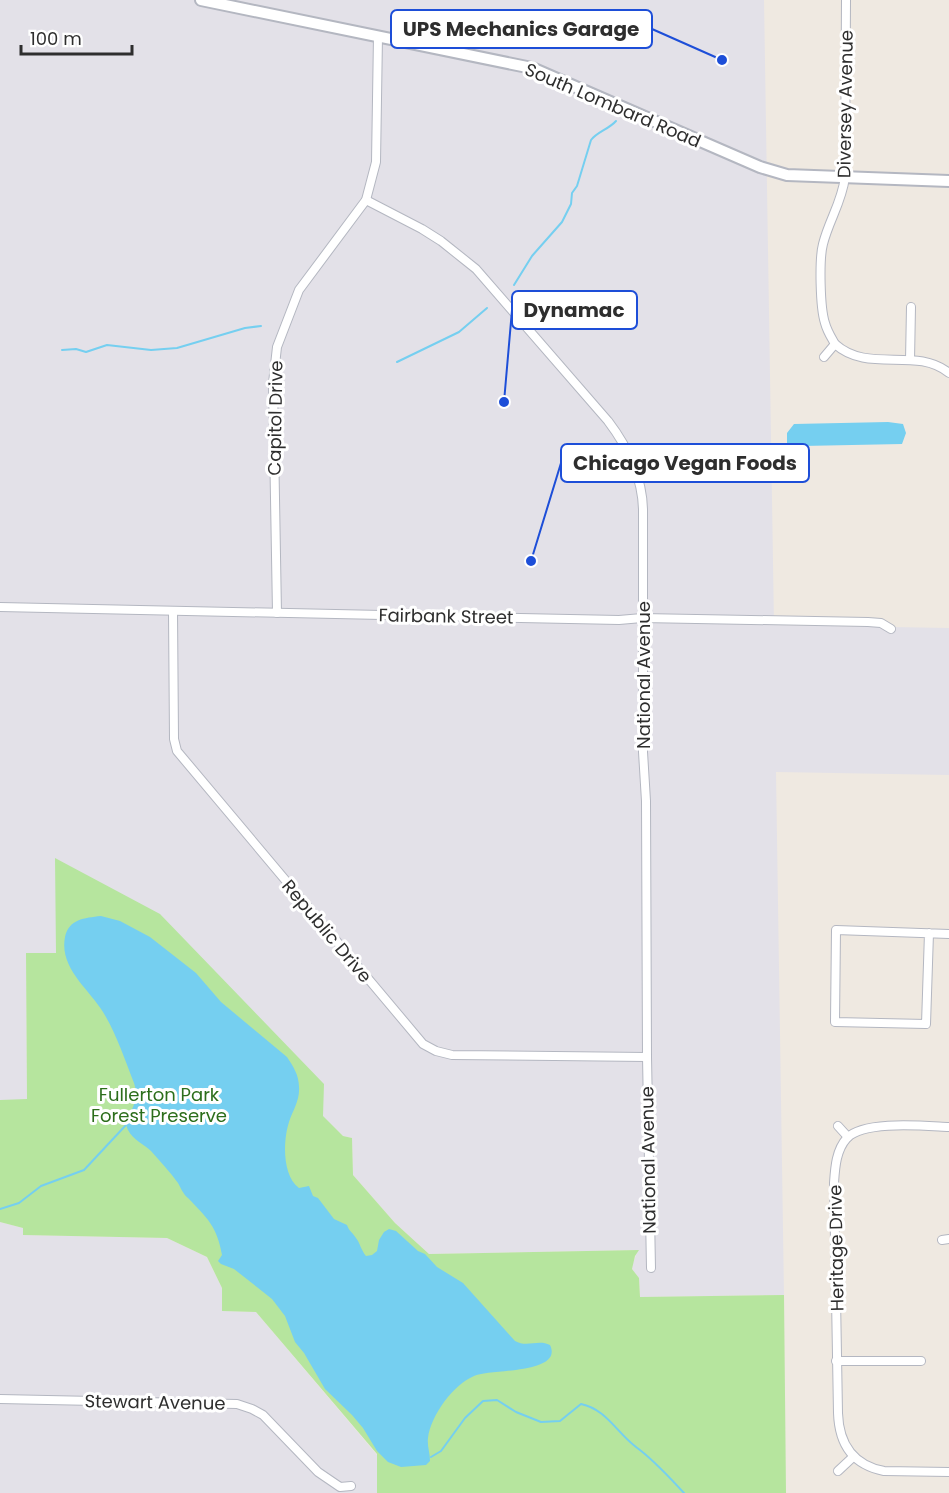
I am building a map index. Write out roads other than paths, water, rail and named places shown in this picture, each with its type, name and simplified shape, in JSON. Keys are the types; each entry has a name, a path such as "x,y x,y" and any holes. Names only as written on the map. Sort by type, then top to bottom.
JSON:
{"street":[{"name":"South Lombard Road","path":"201,0 532,68 760,166 787,175 949,181"},
{"name":"Diversey Avenue","path":"835,344 824,318 821,255 826,235 850,177 846,0"},
{"name":"Capitol Drive","path":"277,612 273,383 277,346 304,282 366,201 376,162 378,36"},
{"name":"National Avenue","path":"366,201 422,229 476,269 622,440 636,471 643,503 646,1057 651,1268"},
{"path":"910,360 911,307"},
{"path":"824,357 835,344 843,351 863,358 930,362 949,373"},
{"name":"Fairbank Street","path":"0,607 609,620 642,618 868,622 881,623 891,629"},
{"name":"Republic Drive","path":"173,611 174,739 177,751 423,1044 436,1052 452,1055 646,1057"},
{"path":"929,933 926,1024 835,1022 836,930 929,933 949,934"},
{"path":"838,1126 848,1137 855,1132 885,1126 949,1127"},
{"name":"Heritage Drive","path":"848,1137 836,1164 834,1183 836,1361 838,1424 846,1448 853,1457"},
{"path":"836,1361 921,1360"},
{"name":"Stewart Avenue","path":"0,1399 237,1404 263,1415 318,1472 340,1487 351,1486"},
{"path":"838,1471 853,1457 874,1469 884,1471 949,1472"}],"water":[{"path":"888,422 903,424 906,433 902,444 802,446 793,451 787,448 787,433 794,424"},
{"path":"101,916 120,921 150,937 196,973 221,1002 287,1057 299,1083 297,1101 286,1138 285,1157 289,1175 299,1188 309,1186 313,1196 318,1198 334,1219 347,1225 366,1256 377,1251 379,1240 384,1232 389,1229 396,1231 418,1251 425,1254 437,1267 463,1283 515,1341 524,1344 546,1343 550,1345 551,1354 546,1361 536,1366 474,1376 458,1386 438,1411 430,1429 428,1444 430,1461 426,1465 401,1467 388,1462 377,1451 363,1428 325,1389 295,1342 285,1316 272,1299 234,1269 218,1261 222,1255 210,1223 151,1151 128,1130 127,1120 134,1105 136,1092 134,1083 108,1020 76,978 66,959 64,948 65,937 70,926 78,920"}],"waterway":[{"path":"514,285 532,256 562,222 571,204 572,193 577,186 591,140 616,121"},
{"path":"397,362 459,332 487,308"},
{"path":"62,350 76,349 86,352 107,345 151,350 177,348 245,328 261,326"},
{"path":"0,1209 19,1203 41,1186 84,1170 126,1125"},
{"path":"431,1457 441,1451 465,1418 483,1401 497,1400 516,1412 541,1422 560,1421 581,1404 604,1416 684,1493"}],"place":[{"name":"UPS Mechanics Garage","path":"722,60"},
{"name":"Dynamac","path":"504,402"},
{"name":"Chicago Vegan Foods","path":"531,561"}],"park label":[{"name":"Fullerton Park Forest Preserve","path":"159,1104"}]}
